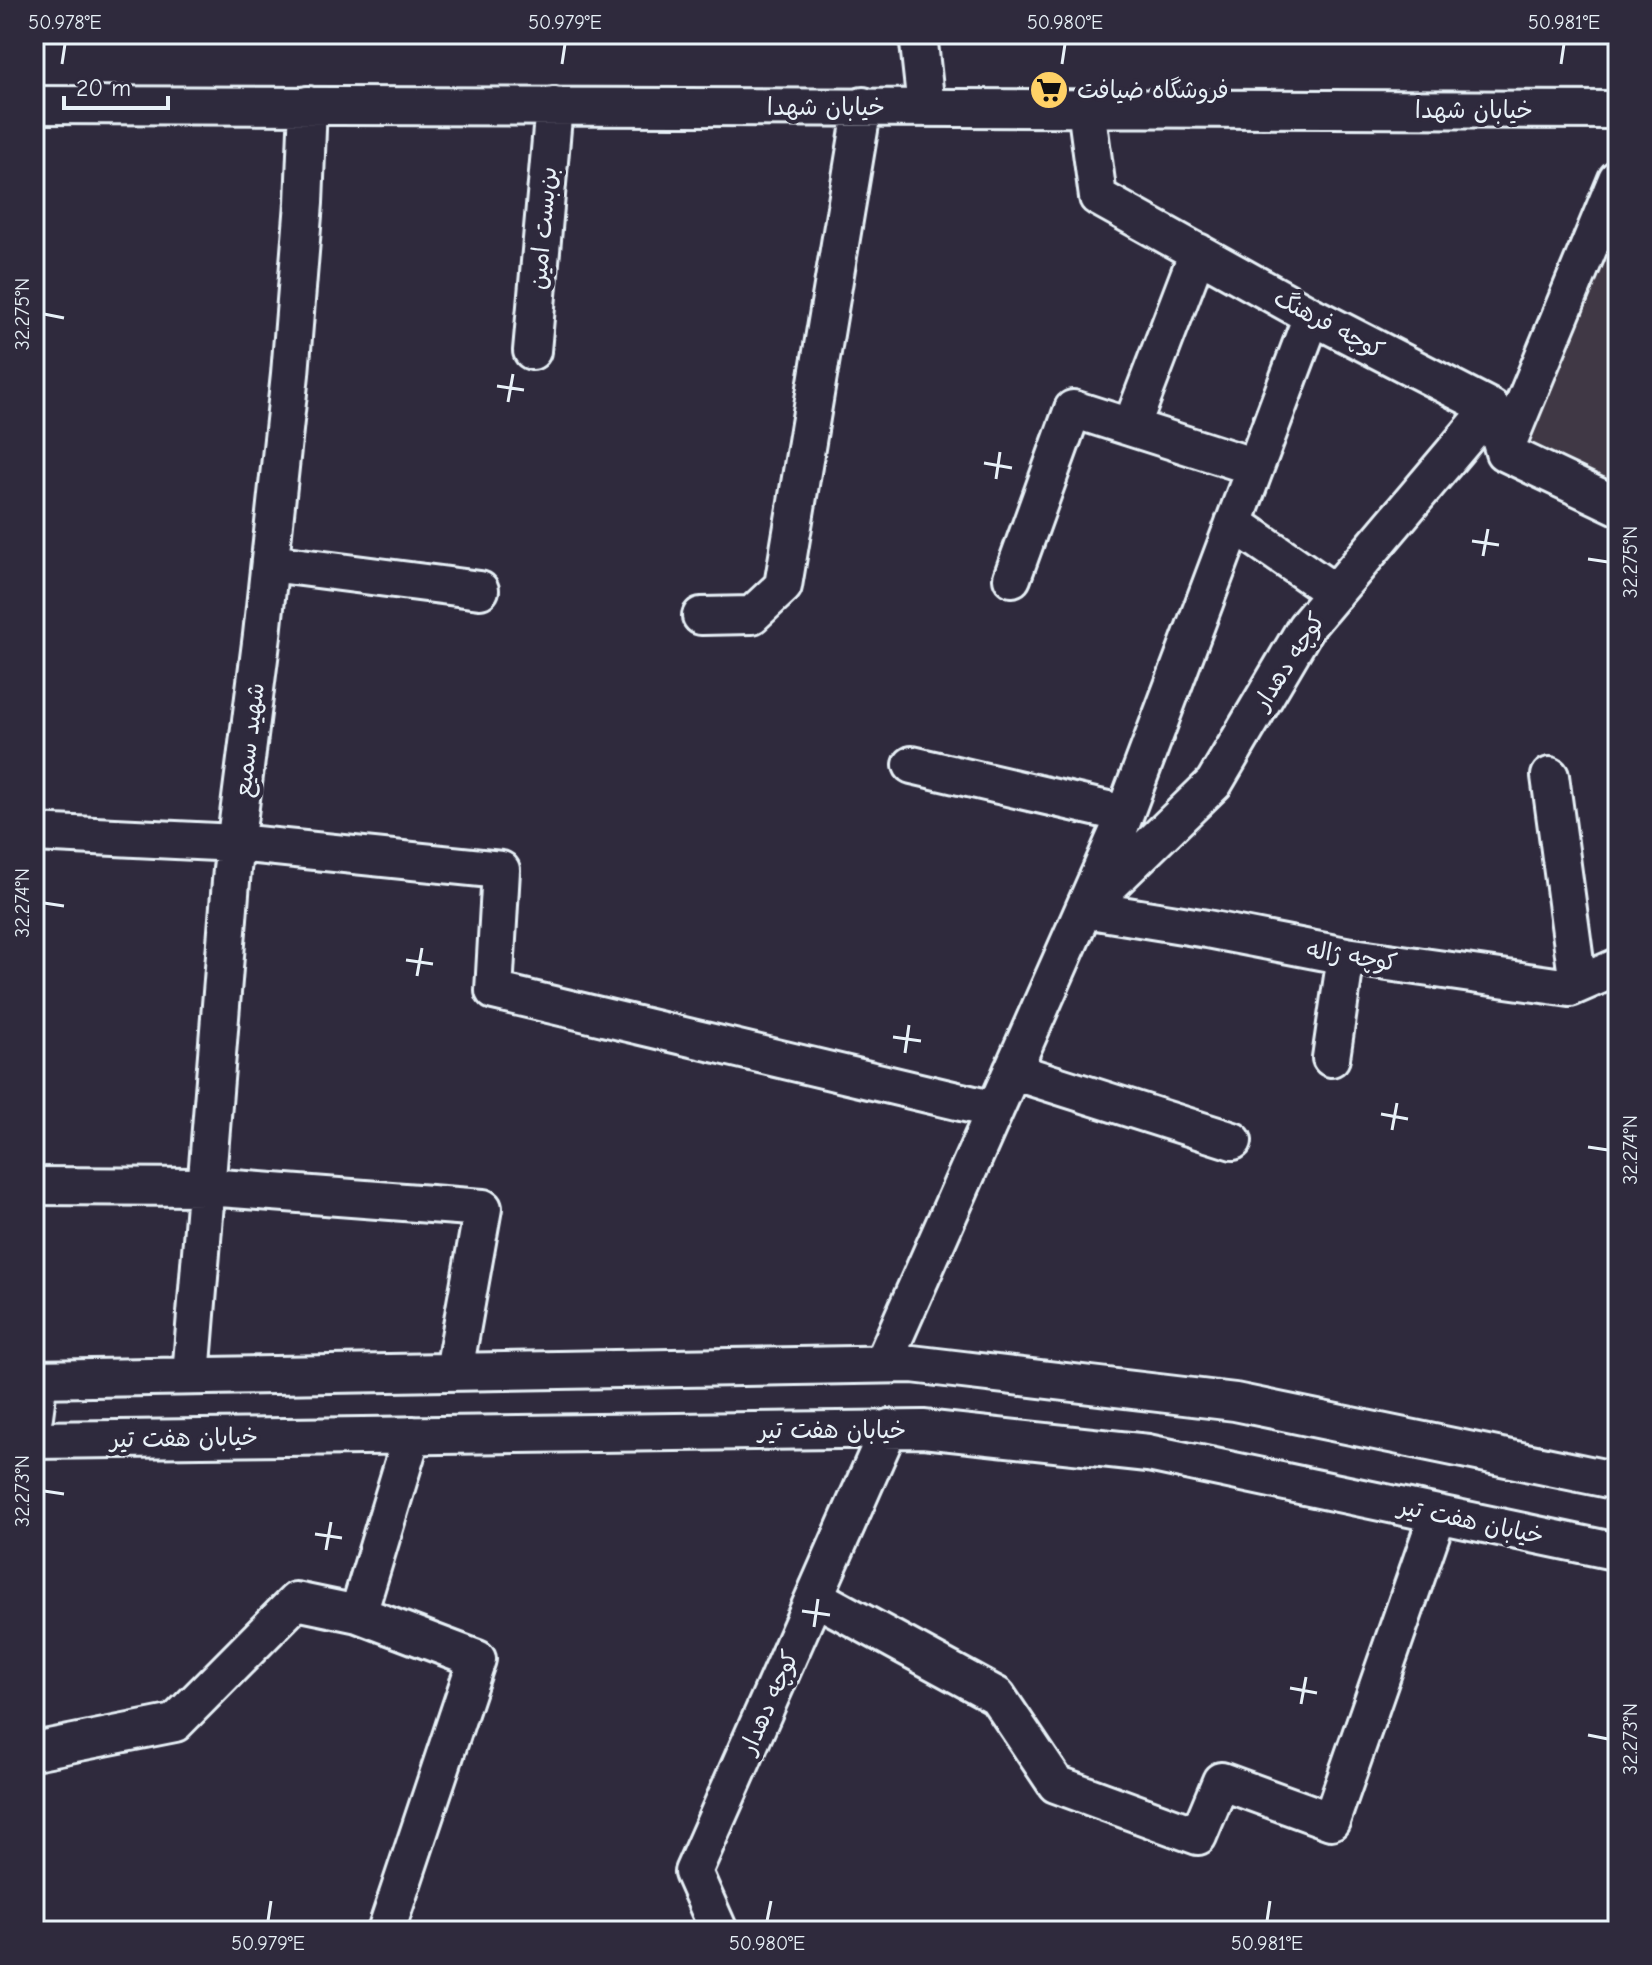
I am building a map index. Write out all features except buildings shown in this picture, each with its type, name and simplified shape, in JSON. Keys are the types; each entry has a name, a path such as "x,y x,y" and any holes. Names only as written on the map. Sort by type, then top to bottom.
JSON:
{"street":[{"path":"918,34 926,107"},
{"name":"خیابان شهدا","path":"34,105 1618,110"},
{"name":"شهید سمیع","path":"191,1376 232,869 290,374 304,203 308,105"},
{"name":"بن‌بست امین","path":"532,351 554,106"},
{"path":"701,616 752,615 783,586 863,106"},
{"name":"کوچه فرهنگ","path":"1086,108 1098,197 1312,316 1491,408"},
{"path":"1504,452 1617,179"},
{"path":"1131,427 1198,252"},
{"name":"کوچه دهدار","path":"883,1363 1125,814 1312,316"},
{"path":"1491,408 1504,452 1618,506"},
{"name":"کوچه دهدار","path":"1084,909 1214,783 1306,627 1491,408"},
{"path":"1012,578 1073,409 1255,467"},
{"path":"1234,523 1335,593"},
{"path":"270,563 480,590"},
{"path":"912,765 1125,814"},
{"path":"1550,776 1578,984"},
{"path":"34,833 236,843 501,870 494,991 995,1110"},
{"name":"کوچه ژاله","path":"1084,909 1346,956 1570,988 1618,967"},
{"path":"1331,1058 1346,956"},
{"path":"1012,1071 1233,1141"},
{"path":"34,1186 207,1187 483,1208 454,1371"},
{"path":"34,1416 36,1379 912,1364 1235,1402 1618,1481"},
{"name":"کوچه دهدار","path":"719,1931 693,1872 889,1428"},
{"name":"خیابان هفت تیر","path":"34,1440 923,1429 1148,1453 1618,1552"},
{"path":"358,1614 412,1435"},
{"path":"815,1597 997,1696 1056,1784 1198,1836 1221,1781 1331,1821 1438,1514"},
{"path":"34,1751 175,1723 296,1601 358,1614 477,1659 386,1931"}],"shaded area":[{"path":"1618,210 1618,499 1521,448"}],"place":[{"name":"فروشگاه ضیافت","path":"1049,90"}]}
